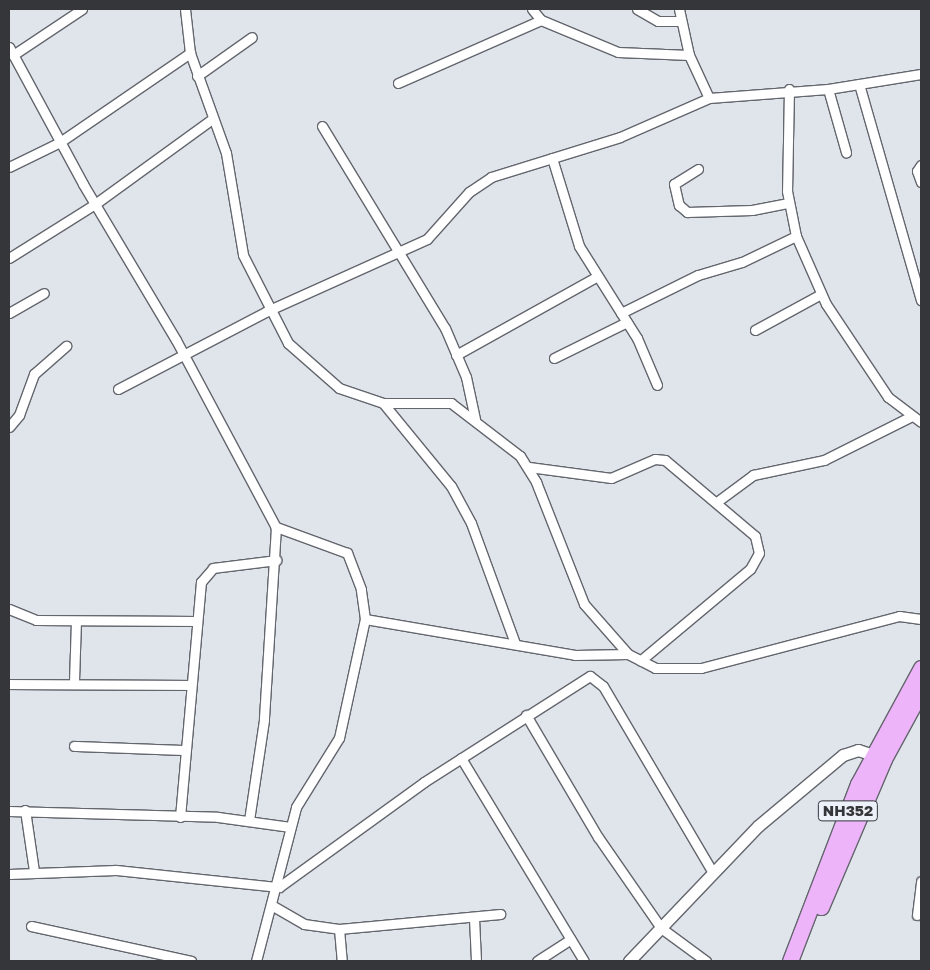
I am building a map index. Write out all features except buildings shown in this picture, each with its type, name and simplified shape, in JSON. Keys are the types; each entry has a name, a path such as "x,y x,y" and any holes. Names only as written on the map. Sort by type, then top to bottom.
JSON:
{"highway":[{"name":"NH352","path":"800,961 879,756 921,668"},
{"name":"NH352","path":"790,961 858,784 879,756 921,691"}],"street":[{"path":"82,9 11,51 95,204 184,356 276,527 276,560 262,744 249,820"},
{"path":"185,9 190,53 226,153 242,255 267,311 288,343 322,378 354,395 383,403 443,402 475,419 529,467 584,604 628,654 640,661 666,669 701,668 899,616 921,619"},
{"path":"532,9 541,20 627,55 689,55"},
{"path":"637,9 658,21 679,21"},
{"path":"679,9 679,21 689,55 709,98"},
{"path":"398,83 541,20"},
{"path":"197,76 252,37"},
{"path":"9,166 60,142 190,53"},
{"path":"118,389 267,311 427,239 479,184 552,158 620,137 709,98 789,89 828,89 921,74"},
{"path":"859,84 921,297"},
{"path":"789,89 788,203 796,236 821,294 888,397 921,422"},
{"path":"828,89 846,152"},
{"path":"9,258 95,204 212,118"},
{"path":"322,126 401,252 456,355 475,419"},
{"path":"552,158 579,246 596,277 627,322 657,385"},
{"path":"921,165 917,169 921,182"},
{"path":"698,169 674,184 679,205 687,212 752,210 788,203"},
{"path":"621,313 698,275 742,262 796,236"},
{"path":"456,355 596,277"},
{"path":"9,313 44,293"},
{"path":"755,330 821,294"},
{"path":"554,358 627,322"},
{"path":"9,427 19,415 34,374 66,346"},
{"path":"383,403 451,486 471,523 515,643"},
{"path":"718,500 760,472 824,460 912,416"},
{"path":"529,467 610,478 660,458 718,500 756,536 757,558 737,582 640,661"},
{"path":"256,961 279,887 290,827 296,807 339,738 365,619 361,589 347,554 276,527"},
{"path":"180,817 201,582 207,571 276,560"},
{"path":"9,609 36,620 197,621"},
{"path":"365,619 515,643 576,655 628,654"},
{"path":"74,682 76,621"},
{"path":"9,874 34,871 170,873 279,887 460,758 586,677 598,681 713,873"},
{"path":"9,684 74,682 191,686"},
{"path":"526,715 598,837 660,928 706,961"},
{"path":"74,746 185,750"},
{"path":"629,961 758,826 843,755 854,749 879,756"},
{"path":"460,758 584,961"},
{"path":"9,811 24,810 249,820 290,827"},
{"path":"24,810 34,871"},
{"path":"917,915 921,881"},
{"path":"273,906 304,924 339,929 474,918 500,914"},
{"path":"474,918 476,961"},
{"path":"31,926 191,961"},
{"path":"339,929 342,961"},
{"path":"537,961 570,939"}]}
